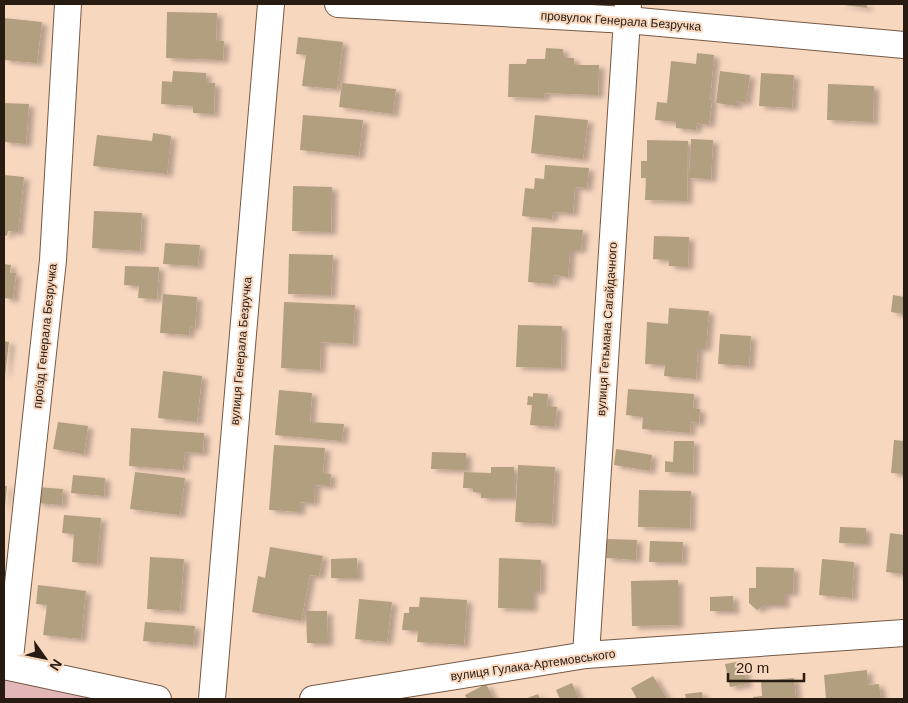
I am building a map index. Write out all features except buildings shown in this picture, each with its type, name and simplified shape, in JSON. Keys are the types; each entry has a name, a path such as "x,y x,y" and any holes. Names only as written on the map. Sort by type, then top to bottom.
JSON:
{"street":[{"name":"проїзд Генерала Безручка","path":"6,666 53,260 68,4"},
{"name":"вулиця Генерала Безручка","path":"212,699 271,4"},
{"name":"провулок Генерала Безручка","path":"338,4 627,12 904,45"},
{"name":"вулиця Гетьмана Сагайдачного","path":"586,655 627,12"},
{"name":"вулиця Гулака-Артемовського","path":"313,699 586,655 904,633"},
{"path":"6,666 158,699"}],"shaded area":[{"path":"4,672 134,699 4,699"}]}
